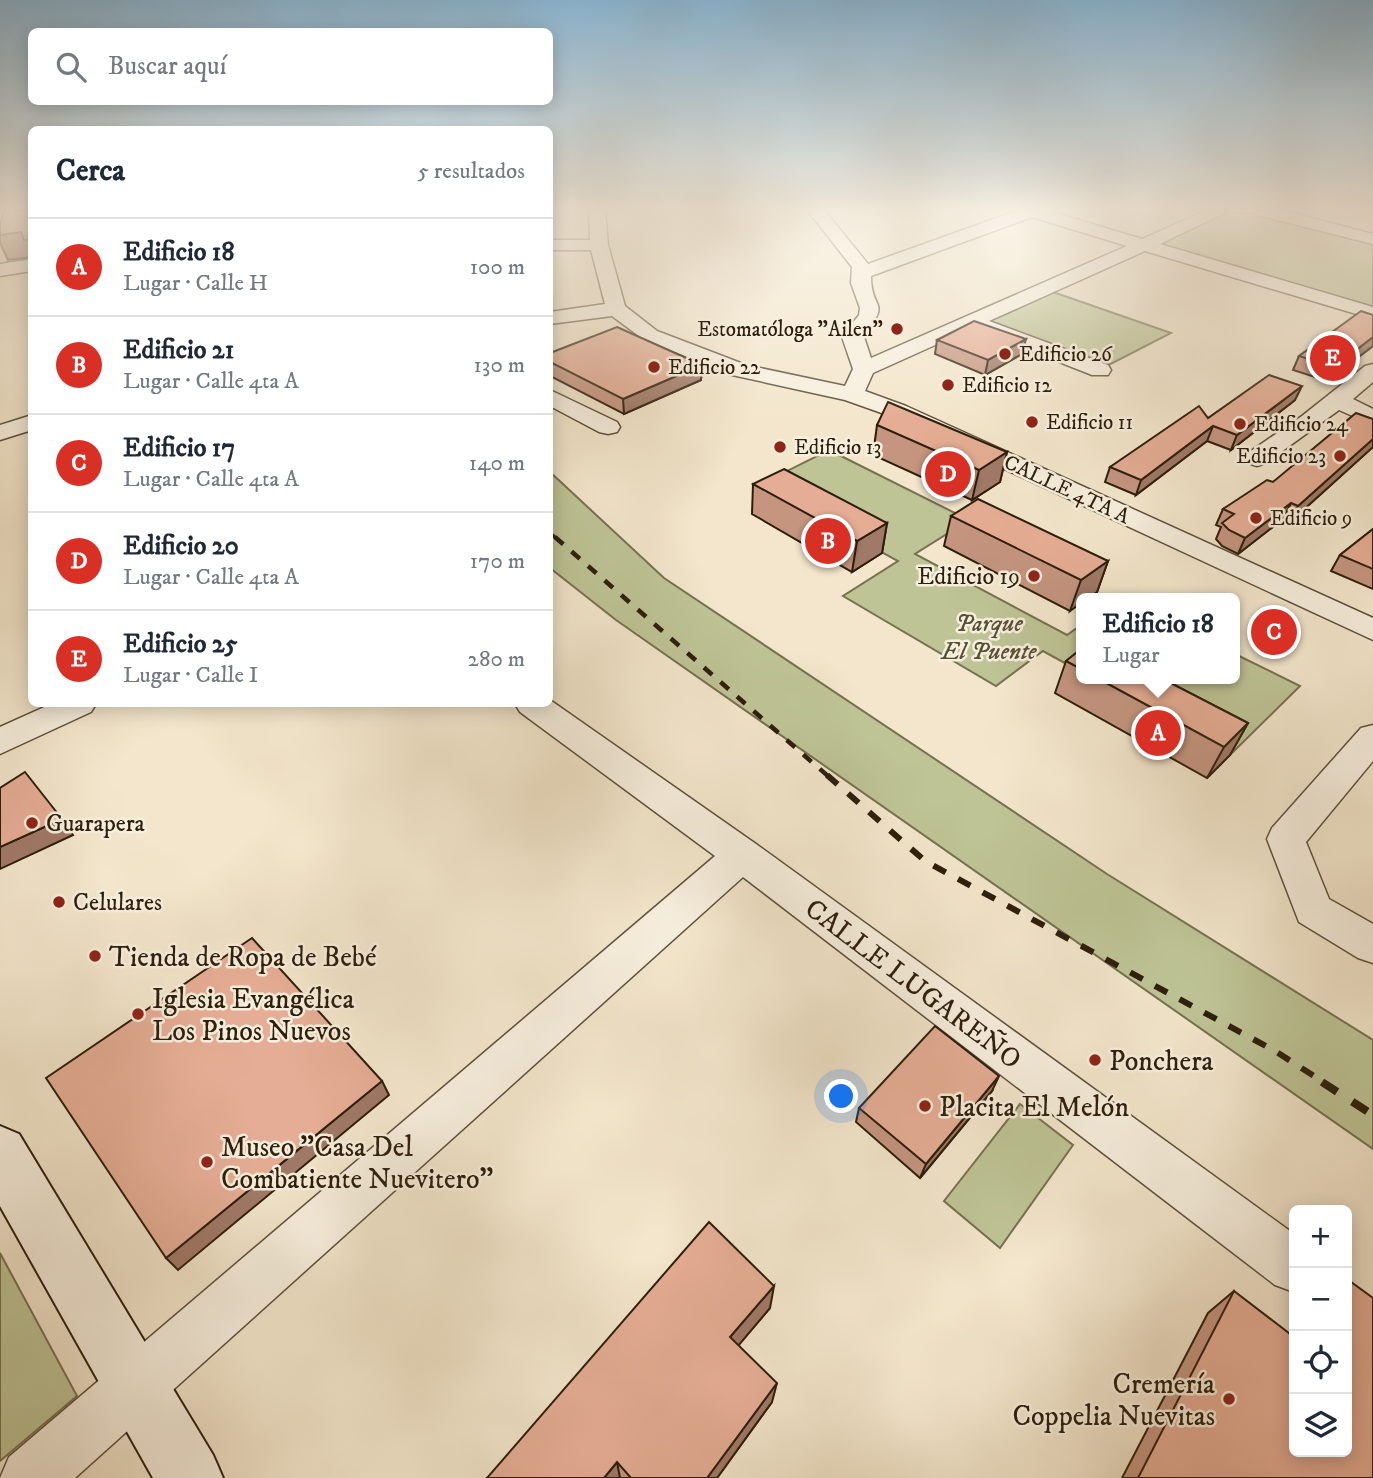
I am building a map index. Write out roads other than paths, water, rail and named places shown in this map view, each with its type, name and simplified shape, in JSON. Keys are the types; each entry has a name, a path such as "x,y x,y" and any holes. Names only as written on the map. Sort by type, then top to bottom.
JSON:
{"main road":[{"path":"0,1153 190,1478"}],"street":[{"path":"553,318 616,309 608,280"},
{"path":"861,280 870,308 869,316 853,337 864,369"},
{"path":"852,394 864,369 1065,280"},
{"path":"1262,280 1373,313"},
{"name":"CALLE 4TA A","path":"616,309 650,335 694,354 740,370 852,394 898,411 1373,630"},
{"path":"971,322 1100,370"},
{"path":"1257,458 1311,421 1373,371"},
{"path":"553,399 608,427"},
{"path":"1336,400 1373,418"},
{"path":"0,433 28,423"},
{"path":"0,742 73,707"},
{"name":"CALLE LUGAREÑO","path":"536,707 743,855 1289,1262"},
{"path":"1373,737 1286,839 1313,910 1373,945"},
{"path":"30,1478 743,855"}],"railway":[{"path":"553,536 557,539"},
{"path":"555,537 829,777"},
{"path":"827,775 925,861 1275,1051 1325,1083"},
{"path":"1322,1082 1373,1115"}],"place":[{"name":"Estomatóloga \"Ailen\"","path":"897,329"},
{"name":"Edificio 26","path":"1005,354"},
{"name":"Edificio 25","path":"1333,358"},
{"name":"Edificio 22","path":"654,367"},
{"name":"Edificio 12","path":"948,385"},
{"name":"Edificio 11","path":"1032,422"},
{"name":"Edificio 24","path":"1240,424"},
{"name":"Edificio 13","path":"780,447"},
{"name":"Edificio 23","path":"1340,456"},
{"name":"Edificio 20","path":"948,474"},
{"name":"Edificio 9","path":"1256,518"},
{"name":"Edificio 21","path":"828,541"},
{"name":"Edificio 19","path":"1034,576"},
{"name":"Edificio 17","path":"1274,632"},
{"name":"Edificio 18","path":"1158,733"},
{"name":"Guarapera","path":"32,823"},
{"name":"Celulares","path":"59,902"},
{"name":"Tienda de Ropa de Bebé","path":"95,956"},
{"name":"Iglesia Evangélica Los Pinos Nuevos","path":"138,1014"},
{"name":"Ponchera","path":"1095,1060"},
{"name":"Placita El Melón","path":"925,1106"},
{"name":"Museo \"Casa Del Combatiente Nuevitero\"","path":"207,1162"},
{"name":"Cremería Coppelia Nuevitas","path":"1229,1399"}],"park label":[{"name":"Parque El Puente","path":"989,637"}]}
